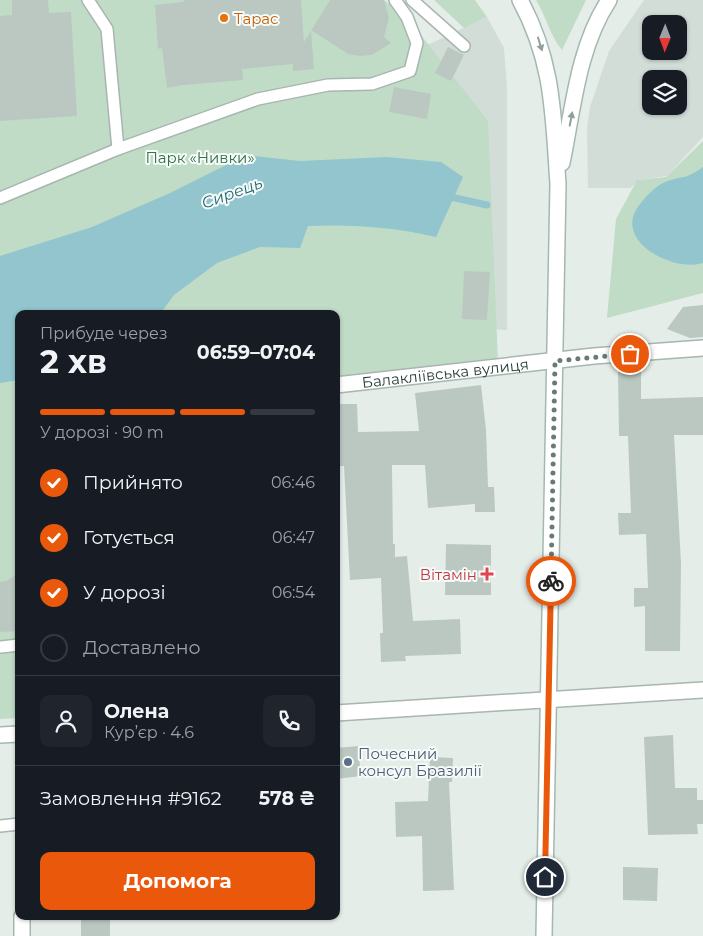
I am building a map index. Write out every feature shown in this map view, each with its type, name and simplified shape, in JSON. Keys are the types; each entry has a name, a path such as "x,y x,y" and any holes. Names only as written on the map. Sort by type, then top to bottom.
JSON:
{"main road":[{"path":"520,0 535,28 546,60 552,96 558,184 544,936"},
{"path":"558,184 582,65 598,17 609,0"},
{"name":"Балакліївська вулиця","path":"340,385 555,361 703,348"},
{"path":"340,713 703,690"},
{"path":"0,735 15,734"},
{"path":"22,920 22,936"}],"lane":[{"path":"88,0 107,29 118,150"},
{"path":"0,198 118,150 258,98 328,86 372,84 410,71 418,43 406,17 395,0"},
{"path":"412,0 464,46"},
{"path":"1,647 15,645"},
{"path":"0,826 15,824"}],"shaded area":[{"path":"644,0 703,0 703,137 667,176 638,180 631,188 588,188 587,128 590,107 609,51"},
{"path":"487,17 504,48 507,86 507,330 469,328 423,47"}],"green space":[{"name":"Парк «Нивки»","path":"0,0 384,0 407,17 488,121 498,362 340,380 340,310 15,310 15,718 0,719"},
{"path":"434,0 475,0 487,17 464,28"},
{"path":"536,0 586,0 562,50 554,39"},
{"path":"703,141 703,293 607,318 616,219 637,180 666,177"}],"water":[{"path":"246,155 300,161 387,157 441,162 463,177 436,237 372,227 308,226 300,248 260,247 217,263 174,295 163,310 15,310 15,381 0,383 0,256 92,227 170,193"},
{"path":"703,167 703,263 690,265 662,258 649,250 639,240 633,229 633,216 649,193 664,182 688,176"}],"building":[{"path":"12,0 48,0 49,13 71,12 77,116 0,121 0,16 12,15"},
{"path":"185,0 301,0 304,42 311,31 314,69 293,71 293,64 242,69 243,80 167,88 162,48 158,49 155,5 183,2"},
{"path":"330,0 384,0 389,18 384,37 391,43 372,55 360,56 348,54 311,30"},
{"path":"448,47 464,55 451,81 435,73"},
{"path":"394,87 431,94 427,119 389,112"},
{"path":"464,271 490,272 487,320 462,319"},
{"path":"703,305 703,337 690,338 667,329 683,307"},
{"path":"618,372 641,372 641,399 703,397 703,435 674,435 681,563 680,651 645,651 645,606 634,607 634,588 648,588 646,534 619,535 618,513 631,513 628,436 619,436"},
{"path":"481,385 486,430 488,487 494,487 495,512 475,512 475,504 428,508 425,465 392,465 393,544 395,544 395,557 407,556 413,621 460,619 461,654 405,656 406,661 381,662 380,633 383,633 381,578 350,580 344,466 340,466 340,404 357,404 358,432 419,431 415,393"},
{"path":"446,544 491,545 491,595 445,595"},
{"path":"15,575 15,631 0,632 0,582"},
{"path":"673,735 675,788 697,788 697,800 703,800 703,824 697,824 698,834 648,835 644,737"},
{"name":"Почесний консул Бразилії","path":"358,746 361,776 340,779 340,748"},
{"path":"430,757 453,758 452,782 449,782 454,890 423,891 422,836 396,837 395,802 428,801"},
{"path":"623,867 658,868 657,901 623,900"},
{"path":"81,920 110,920 110,936 81,936"}],"waterway":[{"name":"Сирець","path":"446,196 487,205"}],"way so far":[{"path":"551,581 555,361 630,354"}],"place":[{"name":"Тарас","path":"224,18"},
{"name":"Вітамін","path":"487,574"},
{"name":"Почесний консул Бразилії","path":"348,762"}],"route":[{"path":"545,877 551,581"}]}
